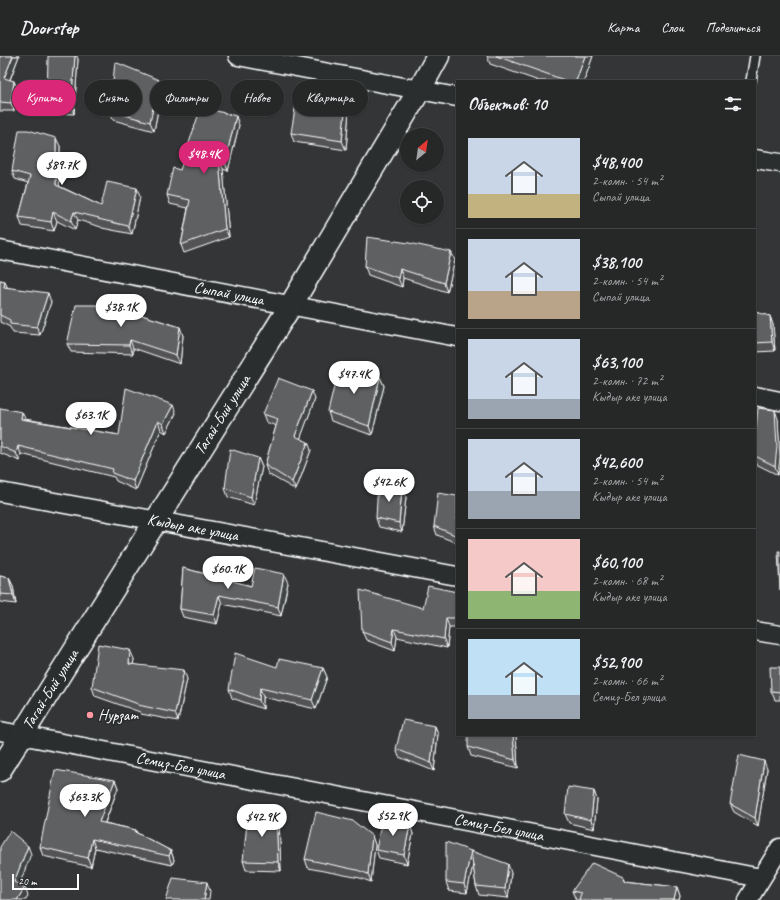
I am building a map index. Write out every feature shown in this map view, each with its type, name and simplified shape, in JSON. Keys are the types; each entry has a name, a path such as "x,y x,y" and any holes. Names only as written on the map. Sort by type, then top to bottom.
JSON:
{"street":[{"path":"238,56 456,96"},
{"name":"Тагай-Бий улица","path":"0,770 155,520 291,305 420,89 438,56"},
{"path":"756,159 780,163"},
{"name":"Сыпай улица","path":"0,250 456,338"},
{"path":"756,396 780,401"},
{"name":"Кыдыр аке улица","path":"0,492 456,576"},
{"path":"756,631 780,635"},
{"name":"Семиз-Бел улица","path":"0,731 761,878"},
{"path":"748,900 780,848"}],"lane":[{"path":"750,80 755,56"}],"building":[{"path":"0,56 13,56 4,78 12,80 11,103 0,102"},
{"path":"48,56 75,56 73,80 48,80"},
{"path":"496,56 585,56 576,80 564,80"},
{"path":"115,62 159,80 150,80 150,116 151,116 150,122 128,116 142,116 142,80 113,80"},
{"path":"222,112 230,114 230,116 236,116 225,162 219,160 225,229 181,245 190,200 167,195 173,168 180,170 198,116 222,116"},
{"path":"294,116 345,116 342,141 291,133"},
{"path":"19,130 28,130 56,138 56,185 101,206 107,182 137,188 128,226 74,212 71,221 53,212 51,222 19,217 30,176 12,171"},
{"path":"367,237 409,243 451,252 444,283 400,269 398,278 365,266"},
{"path":"0,280 5,281 4,287 48,293 37,327 10,324 10,320 0,315"},
{"path":"76,305 132,305 132,312 180,327 176,355 130,340 129,345 67,344"},
{"path":"756,312 770,316 772,342 756,343"},
{"path":"339,366 380,377 369,426 328,412"},
{"path":"278,378 312,391 295,436 308,442 292,482 265,465 278,419 263,414"},
{"path":"126,388 173,405 163,424 158,421 133,481 112,473 113,469 18,446 16,453 0,446 0,408 22,412 21,419 119,435"},
{"path":"758,408 775,410 777,447 775,466 756,456"},
{"path":"230,449 258,458 251,497 225,488"},
{"path":"378,482 402,488 399,523 376,518"},
{"path":"438,493 456,496 456,536 434,526"},
{"path":"778,551 780,551 780,590"},
{"path":"183,568 251,586 255,568 284,574 278,607 219,595 214,615 180,609"},
{"path":"0,576 9,578 13,595 0,594"},
{"path":"428,586 456,592 456,618 446,618 444,639 394,629 392,642 362,631 360,590 423,608"},
{"path":"98,644 130,650 129,664 184,670 175,713 138,705 92,687"},
{"path":"235,653 277,667 279,659 323,668 312,700 260,688 259,700 229,689"},
{"path":"770,667 780,667 780,692 771,691"},
{"path":"403,720 435,726 431,763 396,749"},
{"path":"468,736 513,736 515,760 468,747"},
{"path":"739,755 764,761 755,818 730,804"},
{"path":"55,770 115,780 99,822 136,830 135,832 171,851 169,856 92,839 88,858 40,847"},
{"path":"568,787 594,791 591,820 565,814"},
{"path":"276,810 278,862 243,861 248,814"},
{"path":"316,812 353,821 372,836 368,874 357,870 305,859"},
{"path":"382,819 410,825 404,855 376,850"},
{"path":"10,831 28,846 14,882 25,887 17,900 0,900 0,847"},
{"path":"446,842 471,851 464,884 446,882"},
{"path":"471,851 508,864 505,889 476,886"},
{"path":"592,863 623,877 624,881 677,887 674,900 579,900 581,893 572,891"},
{"path":"173,878 207,882 204,900 166,900"}],"place":[{"name":"Нурзат","path":"90,715"}]}
